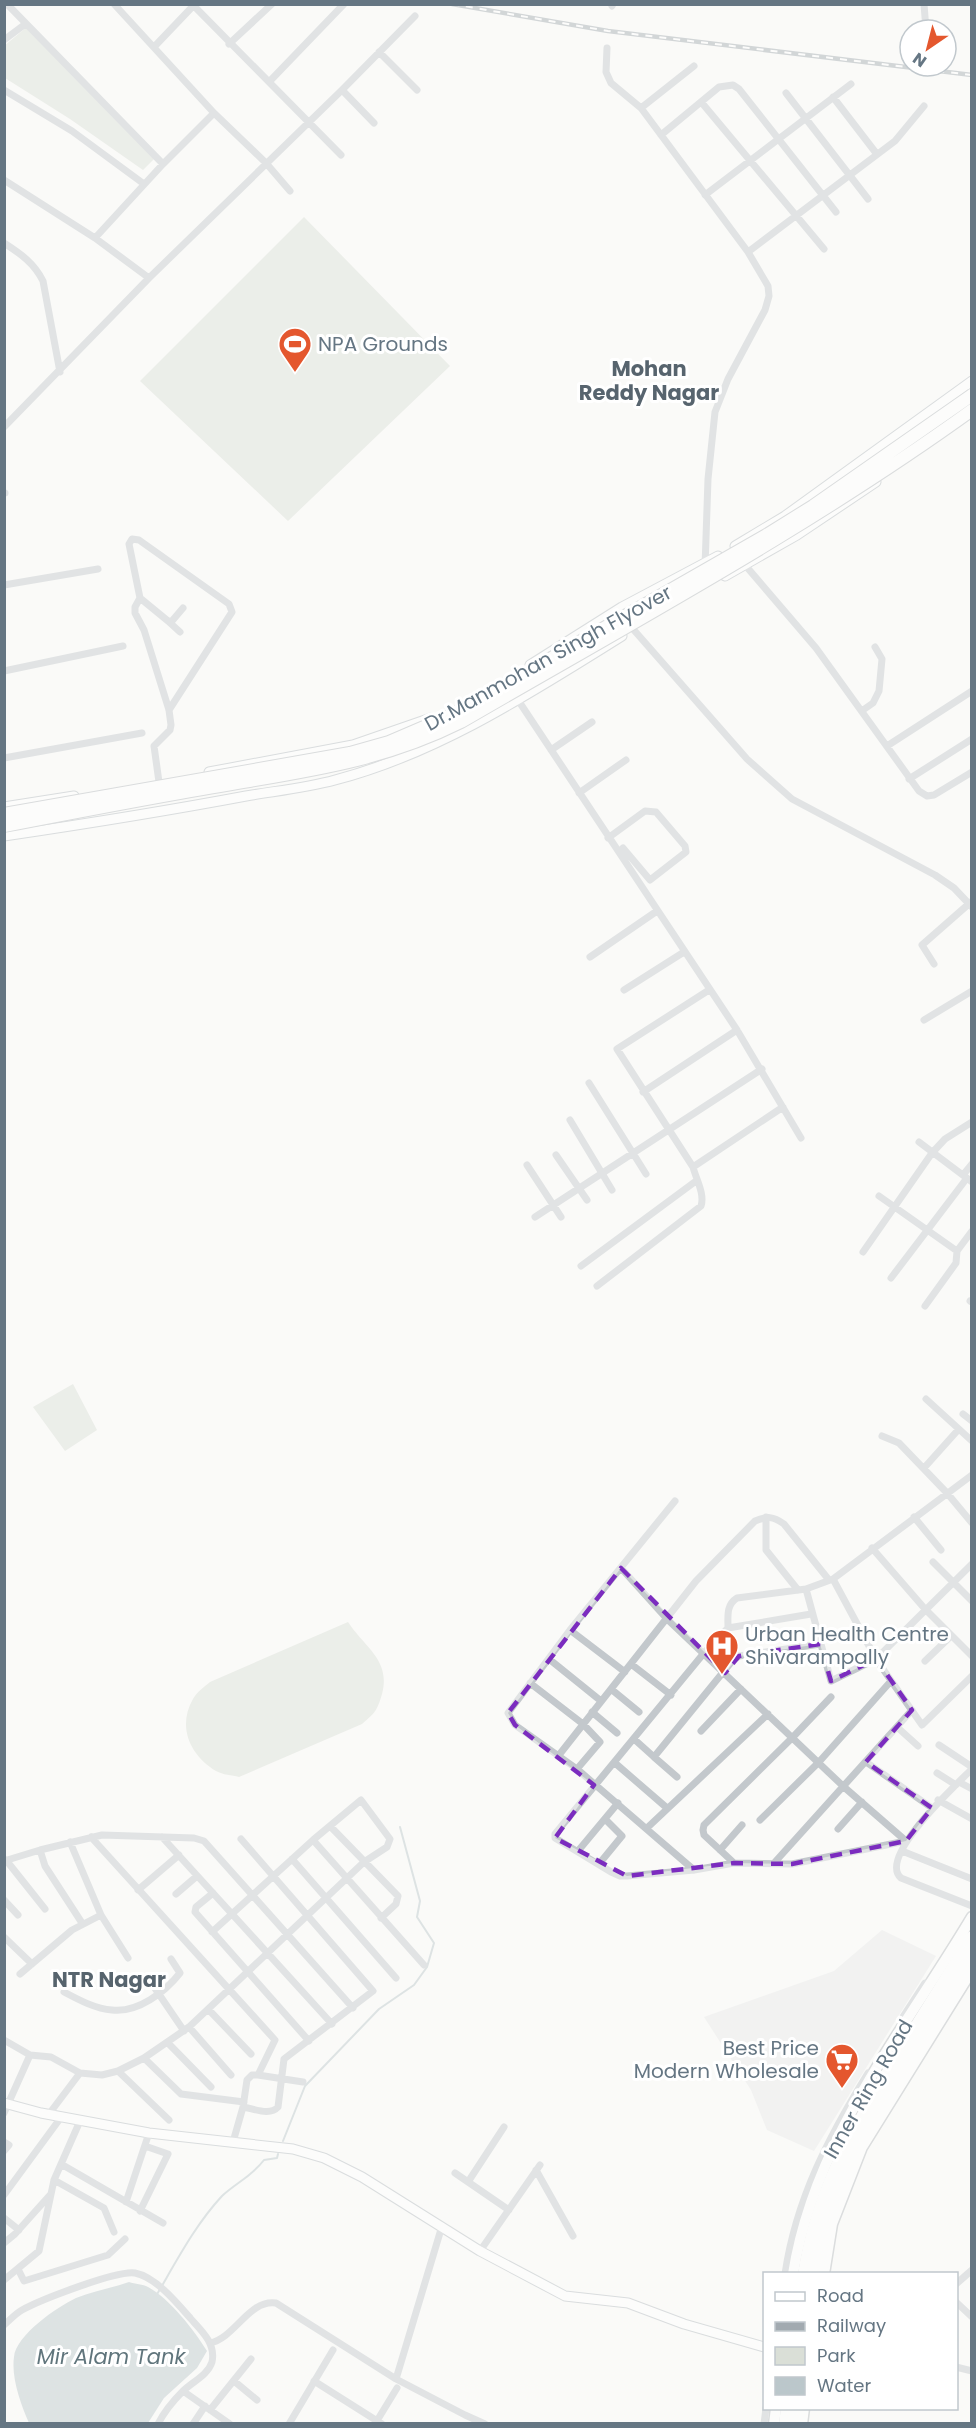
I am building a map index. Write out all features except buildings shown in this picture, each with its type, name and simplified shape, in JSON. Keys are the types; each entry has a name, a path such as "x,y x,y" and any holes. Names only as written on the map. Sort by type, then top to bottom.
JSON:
{"highway":[{"name":"Dr.Manmohan Singh Flyover","path":"4,814 350,753 413,733 452,716 768,534 813,506 972,395"},
{"name":"Dr.Manmohan Singh Flyover","path":"4,826 319,770 392,752 437,734 791,530 972,410"},
{"path":"804,2272 822,2198 846,2143 972,1936"},
{"path":"814,2272 831,2202 855,2147 972,1955"}],"main road":[{"name":"Inner Ring Road","path":"793,2272 796,2247 805,2216 833,2143 854,2105 972,1917"},
{"name":"Inner Ring Road","path":"824,2272 832,2224 862,2148 972,1970"}],"street":[{"path":"7,4 24,25 163,164"},
{"path":"114,4 214,113 291,191"},
{"path":"229,44 272,4"},
{"path":"269,82 344,4"},
{"path":"154,47 194,5 229,44 341,155"},
{"path":"4,427 149,278 415,16"},
{"path":"4,40 24,25"},
{"path":"607,48 605,62 608,78 613,86 641,108 748,252 768,286 770,296 765,310 728,379 715,412 703,564 712,583"},
{"path":"379,52 417,90"},
{"path":"641,108 694,66"},
{"path":"705,195 851,84"},
{"path":"661,135 719,87 733,85 836,212"},
{"path":"4,90 72,131 144,184"},
{"path":"342,90 374,123"},
{"path":"786,93 868,198"},
{"path":"833,97 876,153"},
{"path":"702,103 824,249"},
{"path":"748,252 901,135 924,106"},
{"path":"95,238 214,113"},
{"path":"4,180 95,238 149,278"},
{"path":"4,243 27,259 37,269 43,281 60,372"},
{"path":"4,807 162,781 353,745 423,721 506,682 550,650 622,607 703,564 785,516 972,381"},
{"path":"4,837 335,780 433,744 518,700 633,629 843,506 972,416"},
{"path":"829,484 840,493 843,506"},
{"path":"169,710 232,609 229,604 140,540 132,539 129,544 140,598 180,632"},
{"path":"745,565 816,648 863,710 909,779 927,796 934,795 972,772"},
{"path":"4,585 98,568"},
{"path":"140,598 135,607 135,614 144,630 169,710 170,730 154,746 168,810"},
{"path":"168,621 172,621 183,608"},
{"path":"633,629 747,759 792,799 935,875 954,888 970,904 922,945 934,964"},
{"path":"4,671 123,646"},
{"path":"863,710 873,703 879,690 882,659 875,647"},
{"path":"887,746 972,691"},
{"path":"518,700 737,1030 801,1138"},
{"path":"551,750 592,722"},
{"path":"4,758 142,733"},
{"path":"909,779 972,740"},
{"path":"579,793 626,760"},
{"path":"101,791 105,820"},
{"path":"608,838 645,811 650,810 656,812 686,846 686,852 650,880 623,848"},
{"path":"590,957 657,911"},
{"path":"624,990 684,952"},
{"path":"597,1286 696,1211 703,1199 693,1167 617,1049 709,990"},
{"path":"924,1020 972,991"},
{"path":"643,1092 737,1030"},
{"path":"535,1217 762,1069"},
{"path":"589,1083 646,1174"},
{"path":"693,1167 783,1107"},
{"path":"570,1120 612,1190"},
{"path":"863,1252 932,1152 945,1139 972,1122"},
{"path":"919,1142 967,1178"},
{"path":"556,1155 587,1200"},
{"path":"891,1278 967,1178 972,1164"},
{"path":"527,1165 561,1217"},
{"path":"580,1266 696,1181"},
{"path":"879,1196 957,1251"},
{"path":"925,1306 956,1263 957,1251 972,1231"},
{"path":"926,1399 972,1441"},
{"path":"963,1414 972,1421"},
{"path":"924,1468 958,1430"},
{"path":"882,1436 899,1443 972,1523"},
{"path":"728,1628 728,1608 737,1598 802,1589 831,1580 972,1475"},
{"path":"675,1501 570,1630 511,1708 509,1717 515,1725 577,1769 694,1870"},
{"path":"766,1517 766,1550 772,1561 802,1589 831,1681 876,1659 972,1564"},
{"path":"559,1755 696,1581 744,1531 755,1521 766,1517 776,1518 784,1524 831,1580 876,1659 922,1725 972,1676"},
{"path":"914,1517 941,1550"},
{"path":"872,1548 925,1609 972,1656"},
{"path":"933,1562 972,1600"},
{"path":"621,1569 667,1619 794,1737 844,1787 906,1841"},
{"path":"811,1614 728,1628 704,1653 594,1785 555,1834 555,1838 620,1876 694,1870 734,1863 792,1864 906,1841"},
{"path":"570,1630 625,1672"},
{"path":"925,1661 951,1636"},
{"path":"654,1757 733,1660 739,1656 820,1644"},
{"path":"549,1659 601,1701"},
{"path":"632,1664 671,1695"},
{"path":"760,1820 819,1762 891,1681"},
{"path":"530,1683 583,1724 600,1742 577,1769"},
{"path":"611,1689 639,1712"},
{"path":"701,1731 741,1689"},
{"path":"734,1863 704,1835 704,1825 794,1737 831,1697"},
{"path":"775,1862 912,1710"},
{"path":"592,1712 617,1733"},
{"path":"647,1828 768,1714"},
{"path":"897,1727 918,1746"},
{"path":"634,1739 677,1777"},
{"path":"939,1745 972,1768 938,1800 906,1841 896,1869 901,1878 972,1906"},
{"path":"615,1762 667,1808"},
{"path":"866,1762 932,1808"},
{"path":"938,1773 972,1789"},
{"path":"4,2040 30,2055 51,2057 80,2073 102,2075 118,2071 144,2058 186,2029 364,1862 387,1847 390,1839 361,1800 313,1840 212,1932"},
{"path":"938,1800 972,1819"},
{"path":"838,1828 862,1802"},
{"path":"578,1851 618,1803"},
{"path":"599,1864 622,1836 605,1819"},
{"path":"720,1850 742,1825"},
{"path":"330,1826 398,1896 396,1904 381,1918"},
{"path":"45,1909 5,1861 102,1835 194,1838 204,1841 353,2008"},
{"path":"91,1837 274,2040 258,2075"},
{"path":"162,1837 332,2024"},
{"path":"144,2058 181,2094 244,2104 271,2112 278,2107 284,2059 292,2050 309,2041 373,1991 241,1839"},
{"path":"313,1840 424,1965"},
{"path":"70,1842 101,1915 128,1958"},
{"path":"40,1850 45,1866 82,1923"},
{"path":"902,1851 972,1879"},
{"path":"138,1890 178,1855"},
{"path":"292,1859 396,1978"},
{"path":"176,1894 197,1876"},
{"path":"213,1893 194,1910 309,2041"},
{"path":"4,1900 18,1916"},
{"path":"20,1974 82,1923 101,1915"},
{"path":"4,1937 32,1964"},
{"path":"64,1992 114,2011 139,2006 180,1973 171,1959"},
{"path":"150,1981 186,2029 231,2075"},
{"path":"785,2272 794,2223 819,2158 841,2116 919,1990 925,1983 931,1982"},
{"path":"208,2009 251,2054"},
{"path":"168,2043 211,2086"},
{"path":"30,2055 7,2104 80,2121 148,2133 292,2149 324,2158 362,2177 480,2251 565,2296 628,2304 684,2324 763,2346"},
{"path":"118,2071 169,2120"},
{"path":"49,2114 80,2073"},
{"path":"233,2142 249,2077 258,2075 303,2082"},
{"path":"4,2194 62,2116"},
{"path":"4,2280 39,2251 54,2180 80,2121"},
{"path":"468,2182 504,2127"},
{"path":"126,2202 148,2133"},
{"path":"4,2142 9,2145 4,2151"},
{"path":"140,2211 168,2154 144,2146"},
{"path":"61,2164 163,2223"},
{"path":"480,2251 538,2168 573,2236"},
{"path":"455,2173 509,2210"},
{"path":"54,2180 104,2208 114,2232"},
{"path":"4,2243 51,2194"},
{"path":"4,2218 19,2229"},
{"path":"396,2379 442,2226"},
{"path":"18,2269 24,2281 108,2254 125,2239"},
{"path":"958,2283 972,2270"},
{"path":"4,2325 19,2312 34,2304 118,2274 135,2273 156,2285 165,2291 203,2332 210,2343 211,2364 204,2374 183,2391 158,2424"},
{"path":"210,2343 219,2341 232,2332 254,2310 269,2302 276,2303 396,2379 475,2422 485,2424"},
{"path":"958,2303 972,2317"},
{"path":"289,2424 333,2350"},
{"path":"193,2424 251,2359"},
{"path":"234,2380 257,2400"},
{"path":"314,2382 378,2423 397,2388"},
{"path":"183,2391 230,2424"},
{"path":"461,2424 465,2415"}],"highlighted area":[{"path":"621,1568 725,1673 739,1656 820,1644 831,1681 876,1659 912,1710 866,1762 932,1808 906,1841 792,1864 734,1863 627,1876 555,1838 594,1785 515,1725 508,1713"}],"shaded area":[{"path":"882,1930 936,1956 814,2151 767,2130 751,2090 704,2017 834,1971"}],"green space":[{"path":"28,26 155,158 143,170 70,119 5,78 4,46"},
{"name":"NPA Grounds","path":"304,217 450,366 288,521 140,381"},
{"path":"73,1384 97,1430 65,1451 33,1407"},
{"path":"348,1622 375,1655 383,1672 382,1694 377,1708 370,1717 362,1724 239,1777 216,1771 199,1757 193,1749 186,1730 188,1709 196,1694 210,1682"}],"water":[{"name":"Mir Alam Tank","path":"129,2282 146,2286 156,2292 188,2325 207,2351 197,2368 164,2398 148,2423 29,2423 15,2382 13,2365 16,2349 22,2340 29,2331 68,2302"}],"waterway":[{"path":"283,2141 305,2086 379,2009 414,1985 427,1967 434,1943 417,1917 420,1901 400,1827"},
{"path":"156,2296 186,2244 212,2207 264,2160 277,2158 278,2154"}],"railway":[{"path":"452,4 608,31 972,75"}],"place":[{"name":"NPA Grounds","path":"295,373"},
{"name":"Urban Health Centre Shivarampally","path":"722,1675"},
{"name":"Best Price Modern Wholesale","path":"842,2089"}],"district":[{"name":"Mohan Reddy Nagar","path":"649,381"},
{"name":"NTR Nagar","path":"109,1980"}]}
